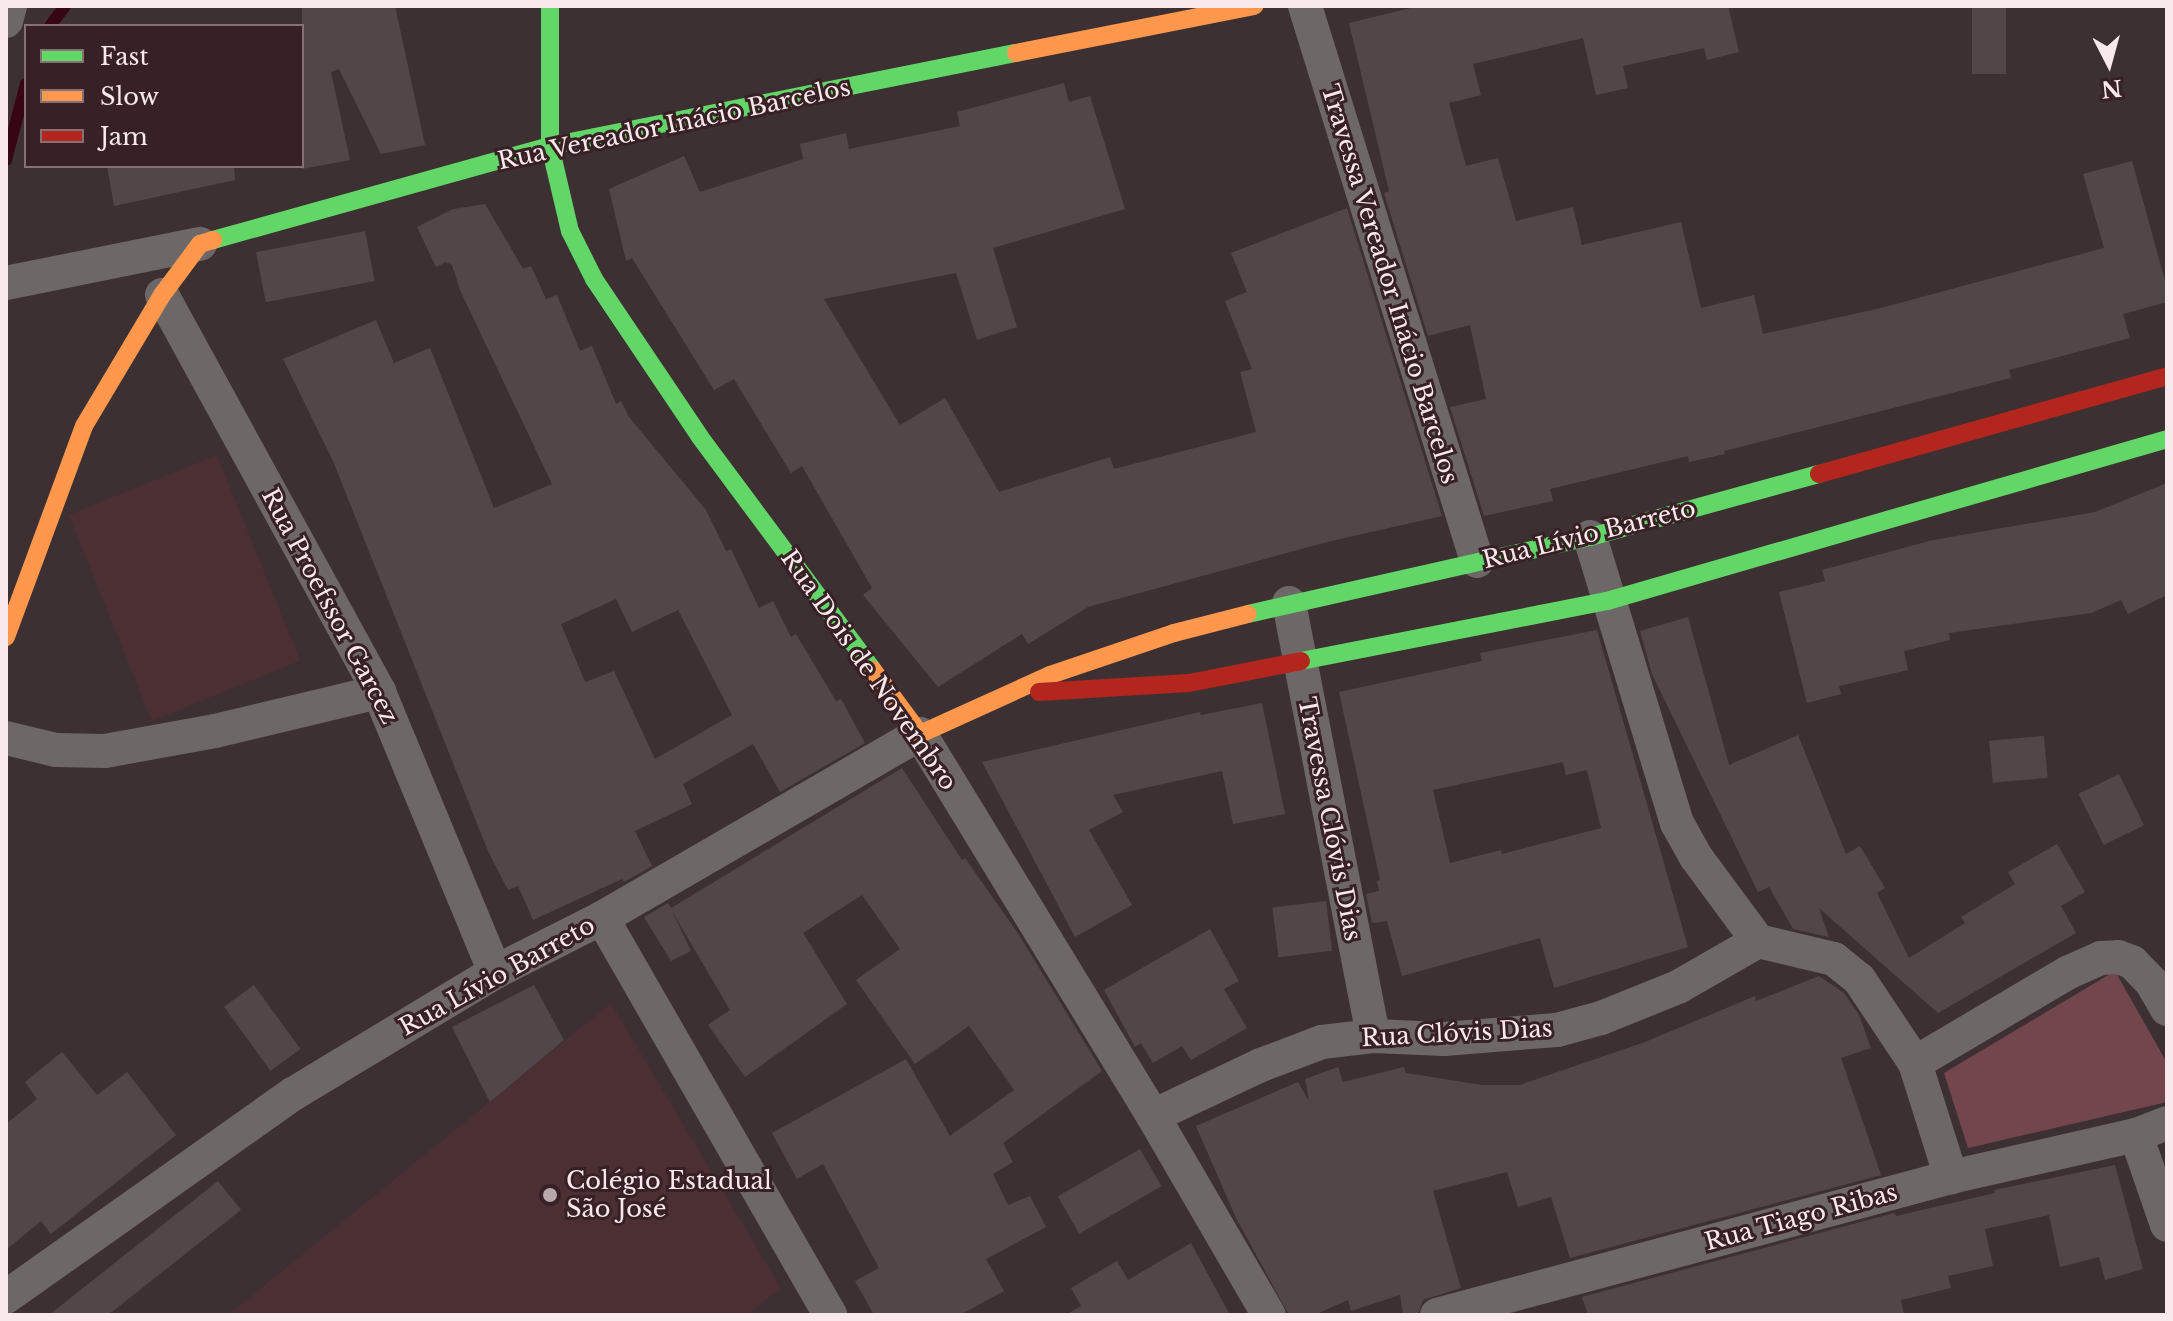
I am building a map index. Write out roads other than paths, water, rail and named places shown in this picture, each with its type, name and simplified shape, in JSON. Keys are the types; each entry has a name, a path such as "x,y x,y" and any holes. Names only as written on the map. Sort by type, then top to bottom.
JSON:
{"street":[{"path":"6,21 10,6"},
{"name":"Rua Dois de Novembro","path":"550,6 550,146 570,231 594,279 700,437 920,734 1153,1116 1269,1315"},
{"name":"Rua Vereador Inácio Barcelos","path":"6,283 200,244 550,146 1254,6"},
{"name":"Travessa Vereador Inácio Barcelos","path":"1305,6 1477,561"},
{"path":"6,637 84,426 162,295 200,244"},
{"name":"Rua Proefssor Garcez","path":"162,295 379,692 495,972"},
{"name":"Rua Lívio Barreto","path":"6,1297 293,1094 495,972 602,918 920,734 1012,694 1113,651 1289,603 1590,537 2077,404 2167,376"},
{"name":"Rua Lívio Barreto","path":"1012,694 1189,683 1607,601 2167,439"},
{"path":"1590,537 1677,823 1696,857 1758,941 1834,959 1859,979 1915,1063 1951,1177"},
{"name":"Travessa Clóvis Dias","path":"1289,603 1298,663 1373,1036"},
{"path":"6,738 56,750 105,751 215,731 379,692"},
{"path":"602,918 830,1315"},
{"name":"Rua Clóvis Dias","path":"1153,1116 1261,1065 1322,1042 1373,1036 1444,1039 1557,1030 1649,1001 1758,941"},
{"path":"1915,1063 2067,973 2101,958 2118,957 2132,962 2152,983 2167,1009"},
{"path":"2151,1129 2167,1225"},
{"name":"Rua Tiago Ribas","path":"1437,1315 1951,1177 2151,1129"}],"waterway":[{"path":"52,24 65,6"},
{"path":"6,160 24,92"}],"place":[{"name":"Colégio Estadual São José","path":"550,1195"}]}
